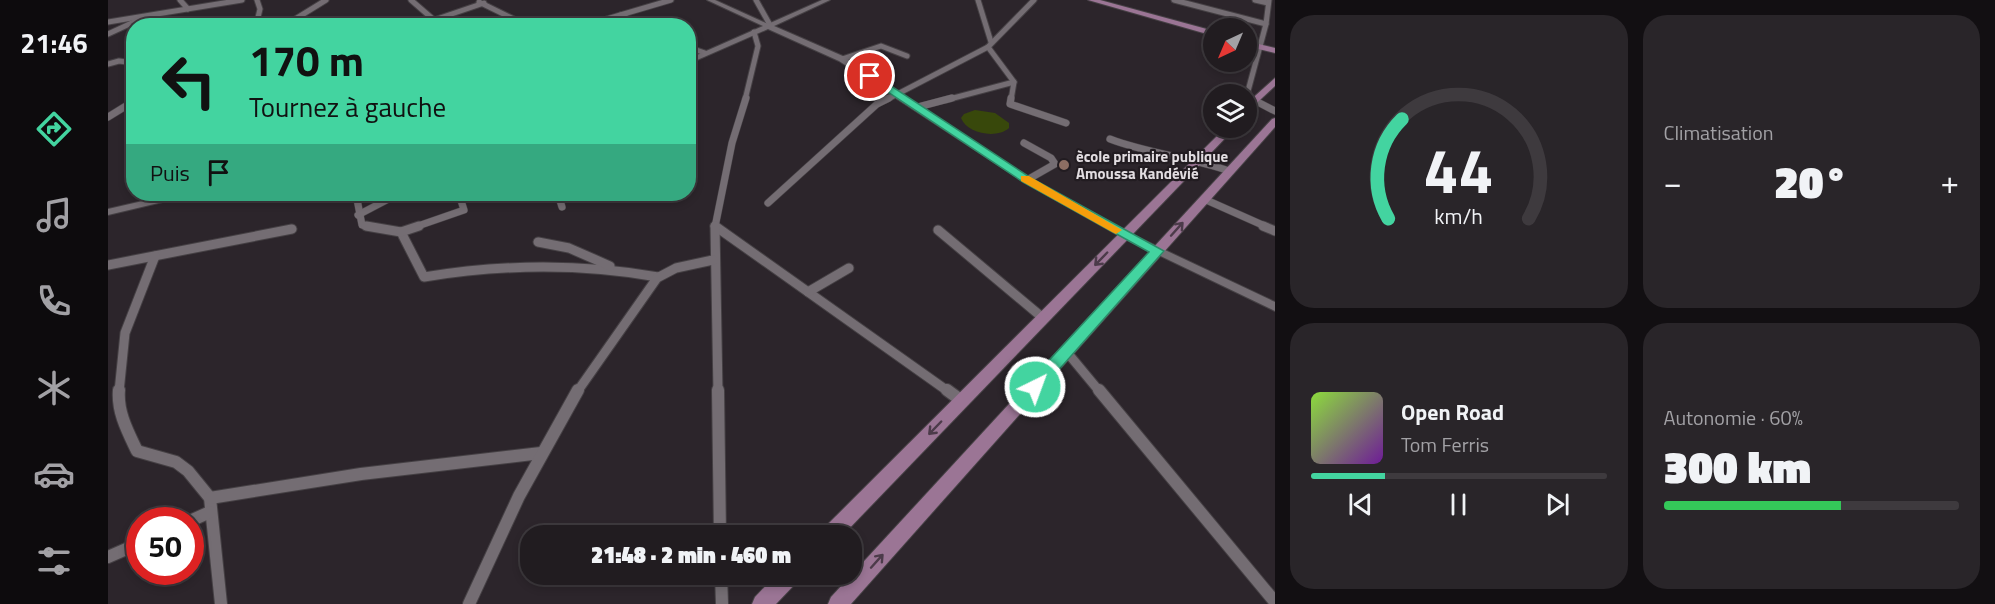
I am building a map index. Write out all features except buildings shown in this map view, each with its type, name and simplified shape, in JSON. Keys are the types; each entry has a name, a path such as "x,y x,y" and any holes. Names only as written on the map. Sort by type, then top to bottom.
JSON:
{"main road":[{"path":"1092,0 1203,31"},
{"path":"1257,46 1275,51"},
{"path":"1257,99 1275,81"},
{"path":"838,604 1274,122"},
{"path":"840,525 1220,138"},
{"path":"762,604 780,585"}],"street":[{"path":"180,0 188,9"},
{"path":"133,18 242,0"},
{"path":"257,0 260,9 258,18"},
{"path":"297,18 326,0"},
{"path":"411,0 432,18"},
{"path":"475,0 513,18"},
{"path":"611,18 671,0"},
{"path":"710,0 842,59 896,92 1027,180 1125,235 1275,307"},
{"path":"756,0 770,25"},
{"path":"696,58 827,0"},
{"path":"978,0 989,44 1014,82 1010,101 1012,106 1066,123"},
{"path":"768,203 828,151 877,104 989,44 1034,0"},
{"path":"1174,0 1266,24"},
{"path":"1250,84 1266,24 1269,2 1255,0"},
{"path":"440,18 484,3"},
{"path":"621,15 627,18"},
{"path":"109,21 126,19"},
{"path":"108,34 126,25"},
{"path":"720,525 714,226 732,143 753,74 758,46 754,32"},
{"path":"842,59 883,46 907,56"},
{"path":"696,50 705,53"},
{"path":"108,59 126,62"},
{"path":"108,64 118,61"},
{"path":"918,107 1014,82"},
{"path":"108,108 125,104"},
{"path":"108,117 125,104"},
{"path":"1257,105 1274,122"},
{"path":"1110,139 1134,148 1198,160 1229,171"},
{"path":"1024,143 1051,158 1055,164 1027,180"},
{"path":"1204,199 1275,231"},
{"path":"108,212 154,201"},
{"path":"357,201 362,225 401,232 464,210 461,201"},
{"path":"358,215 385,201"},
{"path":"560,201 562,207"},
{"path":"714,226 962,401"},
{"path":"108,265 292,229"},
{"path":"938,230 1042,318"},
{"path":"401,232 424,277 498,267 615,268 658,277"},
{"path":"538,242 569,248 615,268"},
{"path":"155,256 125,333 118,400 126,428 137,451 148,456 176,462 188,471 210,498 221,604"},
{"path":"469,604 566,407 601,353 658,277 691,264 713,260"},
{"path":"808,292 849,268"},
{"path":"1066,351 1275,602"},
{"path":"210,498 361,474 542,453"},
{"path":"204,515 210,512"},
{"path":"108,557 126,549"},
{"path":"721,585 722,604"}],"green space":[{"path":"975,110 995,113 1009,123 1009,128 990,134 969,128 961,118 964,114"}],"slow traffic":[{"path":"1025,179 1116,230"}],"place":[{"name":"ècole primaire publique Amoussa Kandévié","path":"1064,165"}],"route":[{"path":"870,76 1027,180 1157,251 1035,387"}]}
